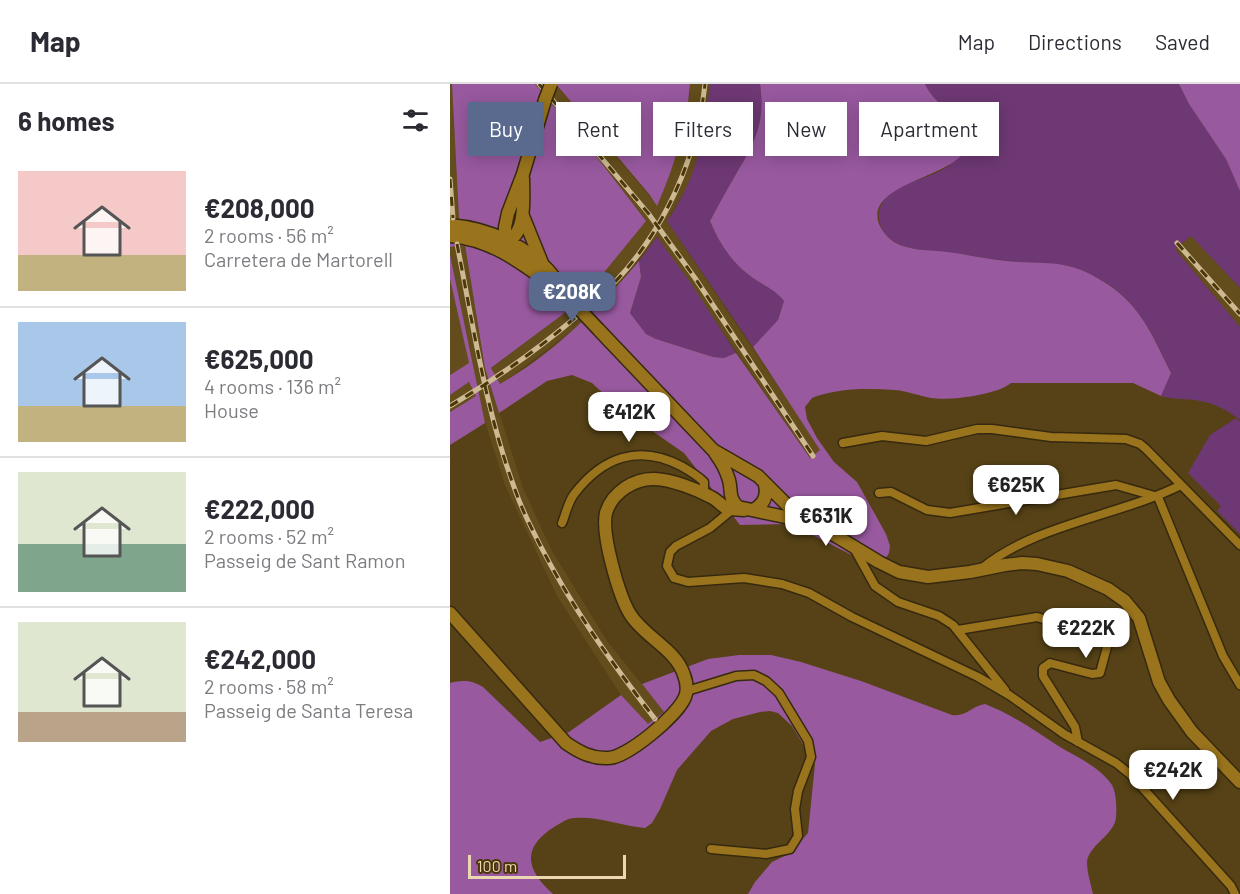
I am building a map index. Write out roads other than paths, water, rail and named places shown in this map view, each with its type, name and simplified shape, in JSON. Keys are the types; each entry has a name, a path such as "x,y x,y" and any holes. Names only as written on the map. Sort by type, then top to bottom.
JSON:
{"main road":[{"path":"526,265 505,236 508,213 523,174 551,84"},
{"path":"450,231 495,241 508,241 517,232 523,216 523,174"},
{"path":"483,231 493,227 508,213"},
{"path":"523,216 544,266 567,296 713,450 722,464 730,486 731,499 738,507 743,510 759,507 765,499 765,485"},
{"path":"450,225 483,231 508,241 544,266"},
{"path":"450,236 471,239 497,248 526,265 567,296"},
{"path":"713,450 760,478 790,508 879,562 910,575 928,577 1022,563 1037,564 1068,572 1120,596 1133,608 1139,618 1159,682 1178,715 1240,782"},
{"path":"707,496 730,486 741,474 750,473"},
{"path":"450,614 566,743 591,756 608,759 632,750 674,712 684,700 687,691 680,666 631,616 621,596 608,543 606,520 609,506 619,493 632,484 645,480 665,480 707,496 728,509 814,523"}],"street":[{"path":"843,443 882,436 926,441 960,432 985,429 1051,437 1126,439 1140,444 1240,544"},
{"path":"562,523 573,495 599,468 614,460 635,456 657,455 697,475 704,482 707,496"},
{"path":"879,493 891,492 927,510 950,513 1116,485 1158,497"},
{"path":"979,570 999,554 1116,509 1158,497 1181,485"},
{"path":"1158,497 1228,667 1240,685"},
{"path":"743,510 676,546 670,552 667,566 674,578 688,582 744,578 797,588 1010,695 1053,727 1116,763 1131,776 1224,878 1235,894"},
{"path":"852,546 868,576 882,592 898,602 939,616 958,630 1010,695"},
{"path":"958,630 1037,617 1106,642 1107,647 1100,673 1092,674 1050,663 1043,668 1043,676 1075,726 1078,742"},
{"path":"1228,667 1240,666"},
{"path":"687,691 736,676 754,675 766,681 779,693 808,741 811,757 798,790 795,809 798,836 790,849 766,854 711,849"}],"railway":[{"path":"539,84 648,213 695,278 813,456"},
{"path":"589,306 634,260 668,206 682,177 692,147 705,84"},
{"path":"450,179 453,218"},
{"path":"1177,243 1240,314"},
{"path":"457,244 489,402 506,464 522,508 553,569 579,613 655,719"},
{"path":"450,406 546,342 576,317"}]}
